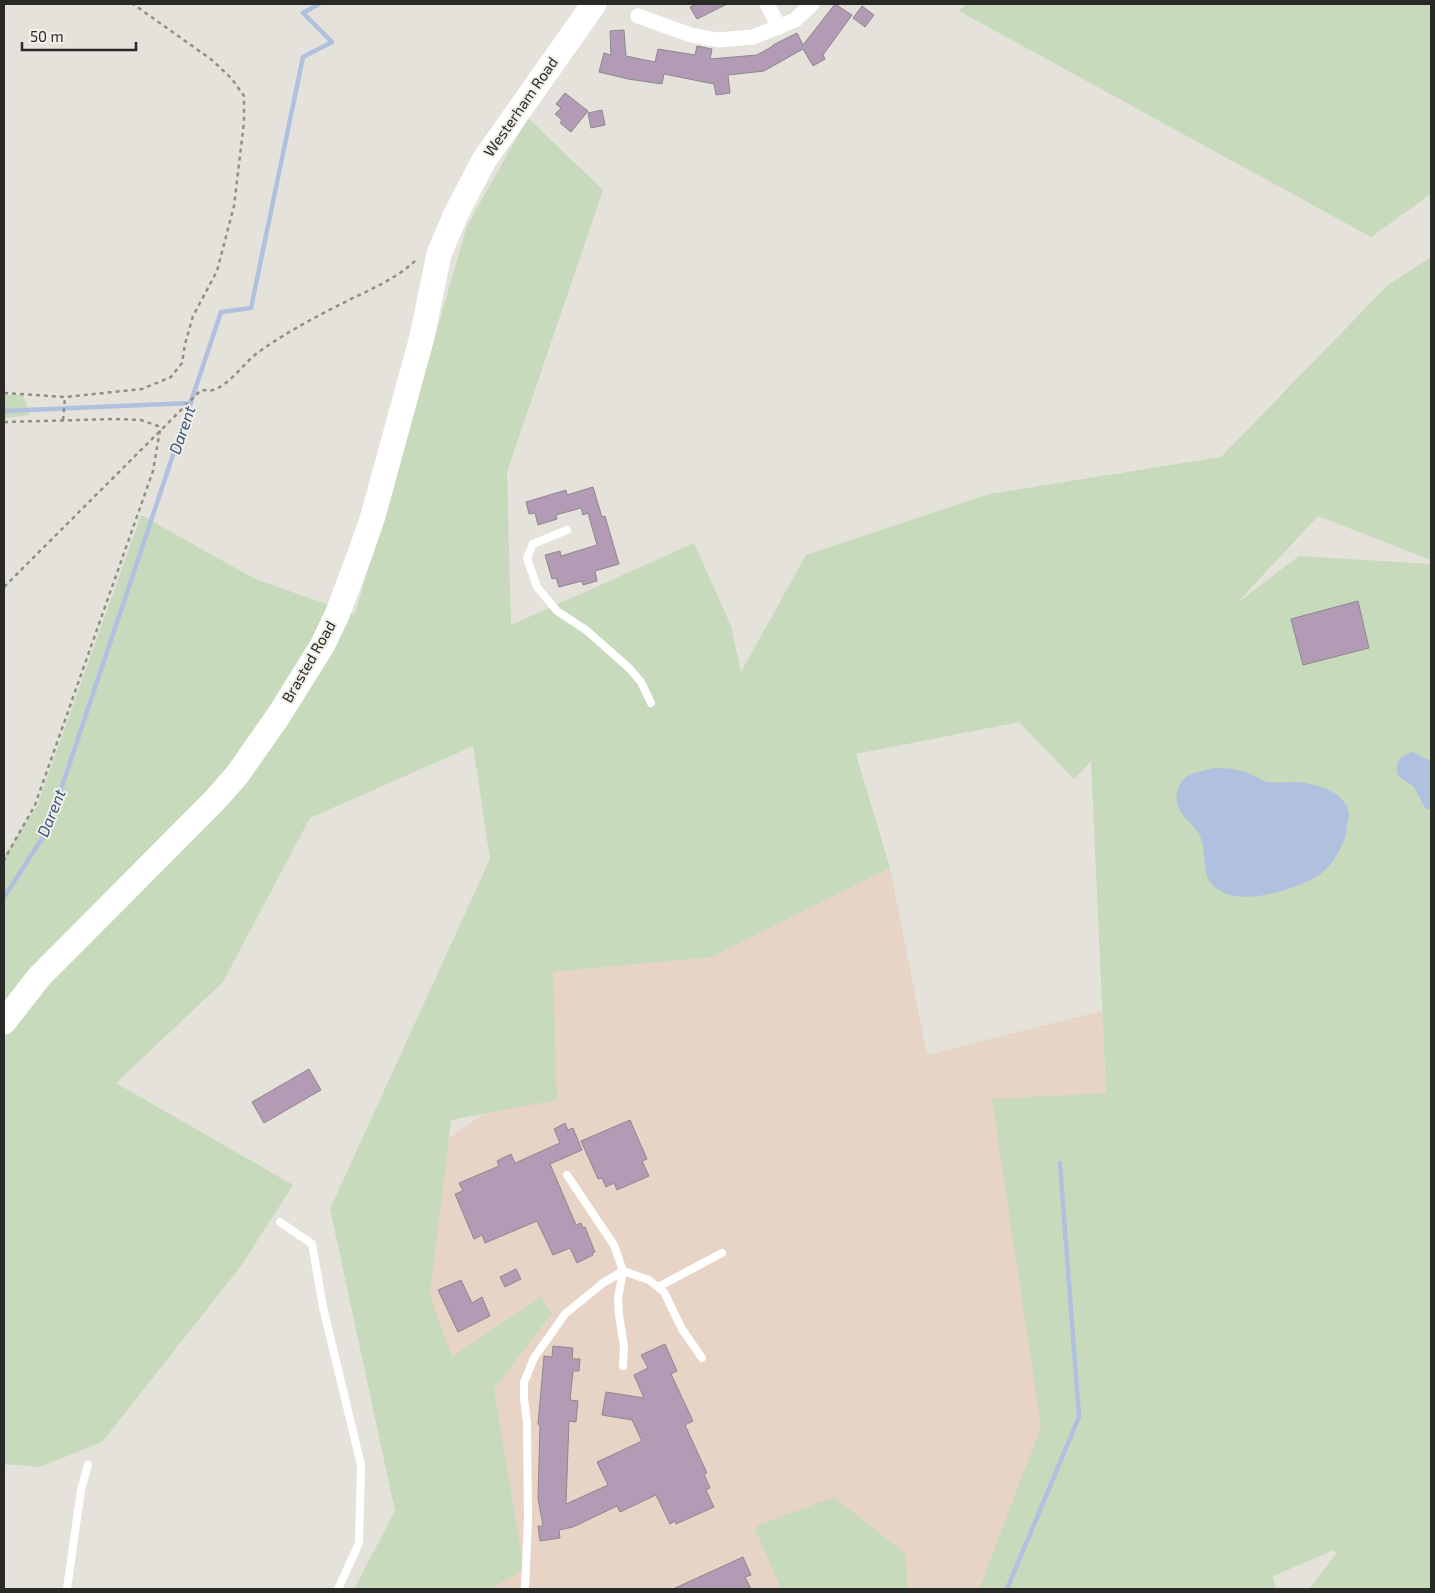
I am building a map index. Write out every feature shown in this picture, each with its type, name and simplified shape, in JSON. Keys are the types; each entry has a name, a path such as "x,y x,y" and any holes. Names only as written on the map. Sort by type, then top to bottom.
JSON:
{"main road":[{"name":"Westerham Road","path":"456,214 484,160 594,4"},
{"name":"Brasted Road","path":"4,1022 39,977 215,800 237,774 274,723 322,646 349,584 373,516 422,337 439,254 456,214"}],"street":[{"path":"767,4 779,27"},
{"path":"638,16 691,35 718,40 753,37 795,20 812,4"}],"lane":[{"path":"567,530 533,544 526,558 537,587 558,611 586,630 629,668 641,682 651,703"},
{"path":"567,1175 614,1245 623,1271 618,1298 618,1315 624,1348 623,1366"},
{"path":"280,1222 312,1244 322,1307 361,1465 359,1543 338,1589"},
{"path":"658,1287 722,1253"},
{"path":"525,1589 528,1519 527,1422 524,1382 534,1358 565,1314 603,1283 623,1271 650,1280 664,1292 682,1330 702,1358"},
{"path":"67,1589 81,1490 88,1465"}],"path":[{"path":"4,393 65,397 142,389 171,377 182,363 193,316 217,271 234,206 244,122 244,96 232,79 212,60 133,4"},
{"path":"4,588 201,390 212,391 223,385 260,351 346,302 384,283 407,269 428,251 439,254"},
{"path":"63,420 65,397"},
{"path":"4,422 141,420 158,426 160,430 153,472 35,805 4,860"}],"shaded area":[{"path":"890,868 927,1055 1102,1011 1114,1268 982,1589 471,1589 422,1295 449,1138 497,1105 553,972 712,957"}],"green space":[{"path":"966,4 1431,4 1431,194 1371,237 959,11"},
{"path":"528,118 603,190 507,472 511,625 694,543 731,626 741,672 806,555 989,494 1221,457 1388,285 1431,257 1431,560 1318,516 1236,604 1299,556 1431,564 1431,1589 1309,1589 1336,1554 1334,1550 1273,1576 1276,1589 979,1589 1041,1427 992,1099 1106,1093 1091,761 1074,779 1019,722 856,754 890,868 712,957 553,972 557,1100 451,1120 430,1295 452,1357 540,1297 552,1313 494,1389 524,1569 491,1589 354,1589 395,1511 330,1209 490,859 473,746 310,818 223,982 116,1083 293,1185 241,1266 102,1442 40,1467 4,1464 4,856 37,806 141,515 255,579 355,614 467,226"},
{"path":"4,395 23,395 30,415 4,418"},
{"path":"834,1497 905,1553 908,1589 781,1589 754,1527"}],"water":[{"path":"1413,752 1431,761 1431,810 1425,808 1414,787 1398,776 1397,763 1401,757"},
{"path":"1214,768 1242,771 1268,782 1311,784 1336,794 1343,800 1349,816 1346,835 1337,855 1324,871 1318,876 1294,887 1256,896 1243,897 1231,895 1220,891 1211,883 1206,873 1200,835 1180,810 1177,804 1177,792 1186,777"}],"building":[{"path":"697,4 727,4 697,19 690,7"},
{"path":"835,4 852,15 823,55 825,59 813,66 803,49 764,71 728,75 730,93 716,95 714,84 664,74 662,84 599,72 604,53 611,55 610,31 624,30 626,56 655,62 658,49 695,55 697,46 712,49 710,59 757,55 797,33 803,45"},
{"path":"862,6 874,15 865,27 853,18"},
{"path":"565,93 588,111 571,132 560,123 562,120 555,114 561,108 556,104"},
{"path":"602,110 605,125 591,128 588,113"},
{"path":"593,487 602,517 605,516 619,564 595,571 597,581 583,585 582,581 559,587 556,578 552,579 545,555 560,551 561,556 597,545 588,513 583,515 581,508 556,515 557,519 538,525 535,513 529,514 526,502 566,490 567,495"},
{"path":"1358,601 1369,648 1303,665 1291,619"},
{"path":"309,1069 321,1090 264,1123 252,1102"},
{"path":"630,1120 647,1159 642,1161 649,1176 617,1190 614,1183 606,1187 602,1178 598,1179 581,1141"},
{"path":"565,1123 568,1130 573,1128 582,1150 550,1164 576,1225 581,1223 583,1228 585,1227 595,1252 592,1253 593,1255 577,1263 570,1248 553,1255 537,1221 485,1243 482,1235 474,1239 455,1194 463,1191 459,1183 499,1166 497,1161 511,1154 515,1163 560,1143 554,1129"},
{"path":"516,1269 521,1279 505,1287 500,1277"},
{"path":"461,1280 472,1303 482,1297 490,1316 458,1332 438,1290"},
{"path":"665,1344 677,1371 671,1374 693,1421 685,1425 707,1473 704,1474 710,1488 706,1490 714,1507 676,1524 675,1521 670,1524 656,1495 620,1512 617,1506 573,1527 559,1530 560,1538 540,1541 538,1526 543,1526 538,1498 540,1425 538,1424 544,1356 552,1357 553,1346 573,1348 572,1359 580,1359 579,1371 573,1371 570,1400 578,1401 576,1422 569,1421 566,1504 608,1485 597,1462 642,1441 632,1420 602,1415 606,1392 644,1398 634,1375 648,1368 641,1355"},
{"path":"743,1557 751,1575 745,1577 751,1589 673,1589"}],"waterway":[{"name":"Darent","path":"4,897 47,831 221,312 251,308 303,57 332,42 303,13 319,4"},
{"path":"4,411 191,403"},
{"path":"1007,1589 1079,1417 1060,1163"}]}
